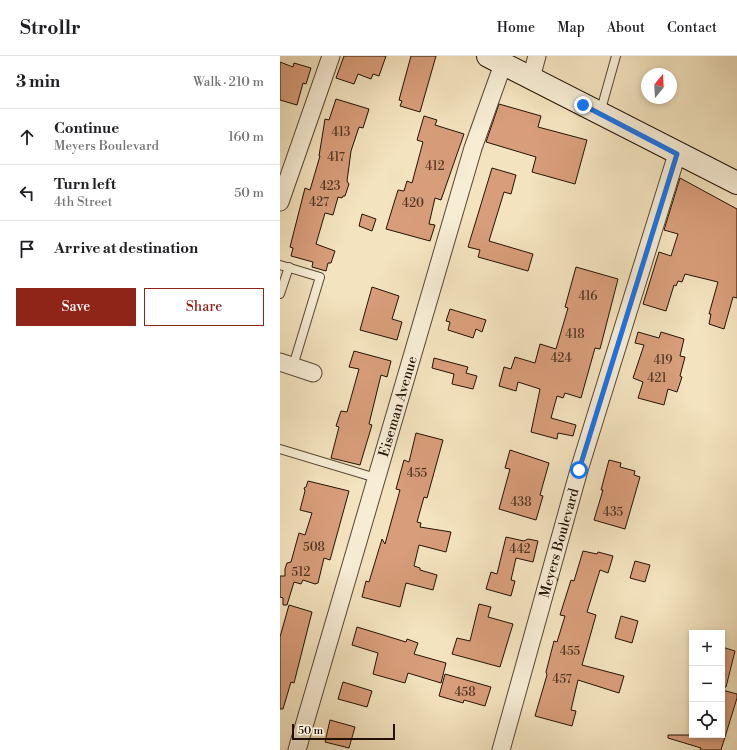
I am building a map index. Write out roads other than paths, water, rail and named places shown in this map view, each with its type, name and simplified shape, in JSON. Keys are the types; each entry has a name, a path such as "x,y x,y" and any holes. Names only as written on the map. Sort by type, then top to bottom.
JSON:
{"main road":[{"path":"496,60 677,154 737,183"}],"street":[{"path":"280,202 331,56"},
{"path":"531,78 537,56"},
{"name":"Eiseman Avenue","path":"297,750 473,148 496,60"},
{"name":"Meyers Boulevard","path":"501,750 579,470 677,154"},
{"path":"287,364 313,373"}],"lane":[{"path":"600,114 616,56"},
{"path":"280,265 320,277 287,364"},
{"path":"280,294 289,267"},
{"path":"280,449 376,478"}]}
